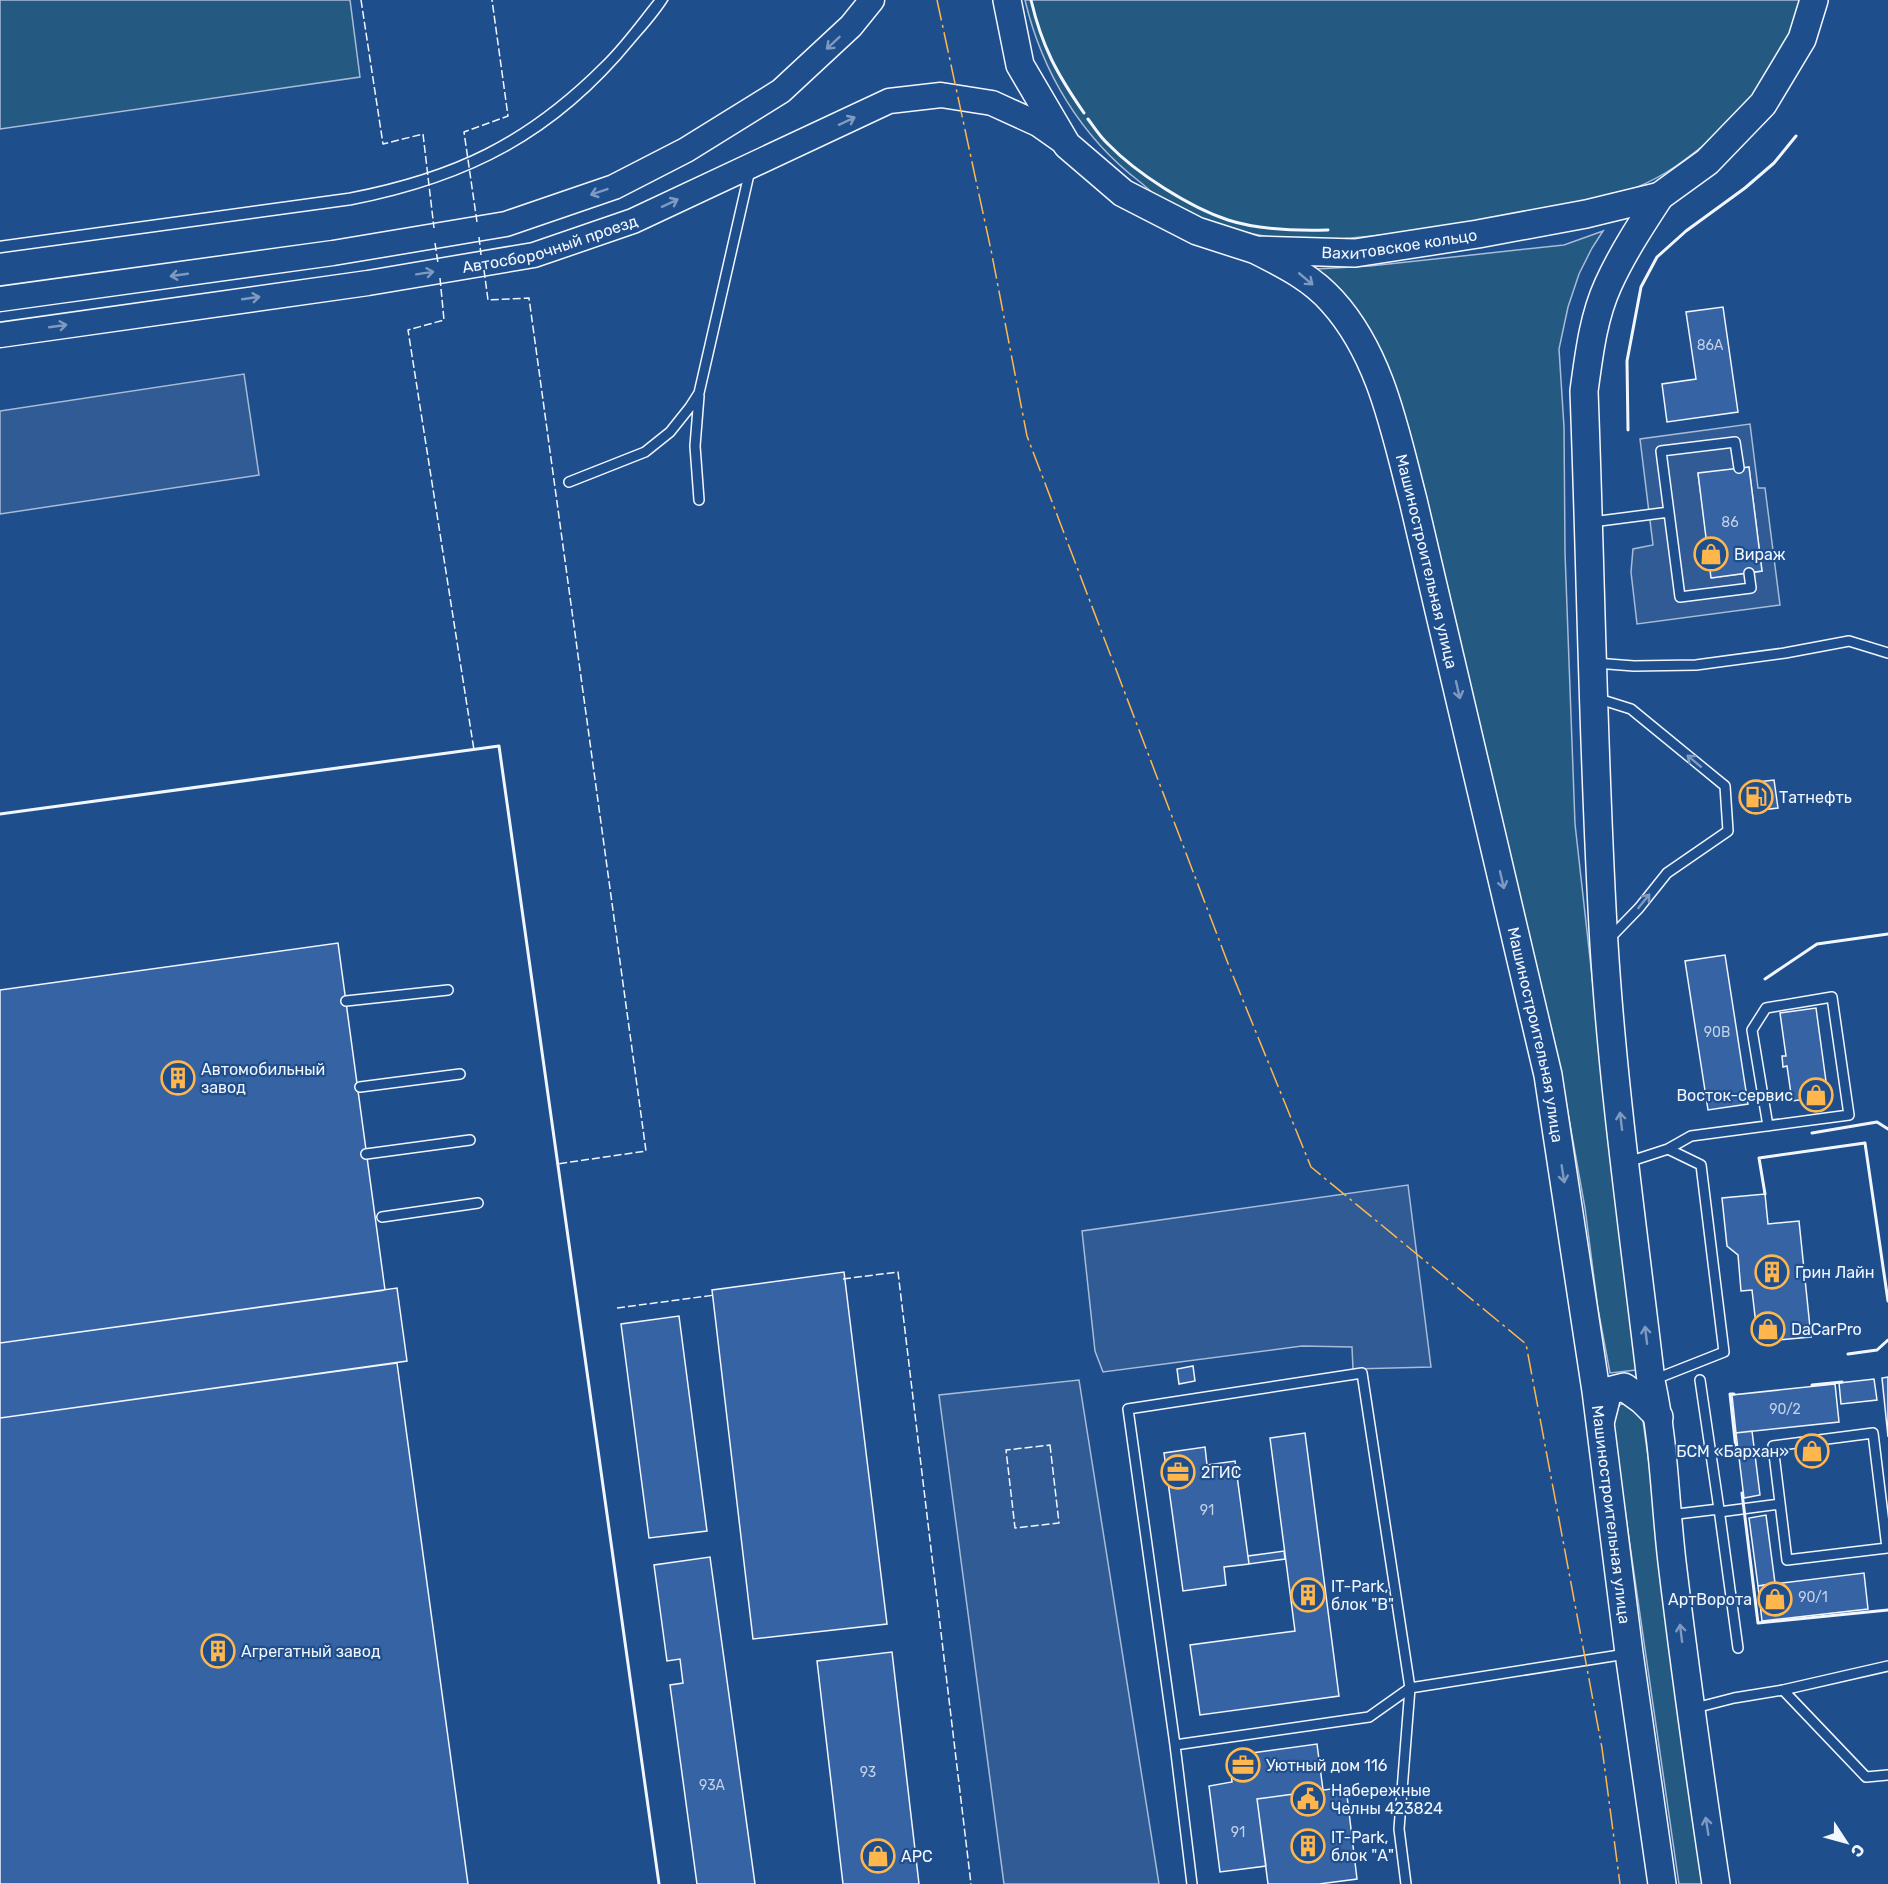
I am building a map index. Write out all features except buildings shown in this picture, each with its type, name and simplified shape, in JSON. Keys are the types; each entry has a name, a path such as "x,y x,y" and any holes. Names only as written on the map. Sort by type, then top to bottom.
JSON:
{"main road":[{"name":"Вахитовское кольцо","path":"1007,0 1020,65 1067,145 1123,193 1197,231 1256,250 1355,253 1586,214 1660,196 1707,162 1763,104 1802,39 1814,0"},
{"path":"1660,196 1630,242 1606,287 1591,340 1584,391 1593,698 1604,944 1613,1064 1651,1381 1659,1417 1667,1515 1689,1709 1716,1884"},
{"name":"Машиностроительная улица","path":"1256,250 1298,272 1332,300 1355,332 1376,372 1390,413 1457,685 1548,1075 1601,1422 1629,1653 1662,1884"},
{"path":"1601,1422 1608,1391 1624,1387 1642,1400 1659,1417"}],"street":[{"name":"Автосборочный проезд","path":"0,299 362,249 506,224 614,187 686,150 781,91 851,26 872,0"},
{"path":"1802,39 1823,0"},
{"name":"Автосборочный проезд","path":"0,335 368,283 534,255 633,220 890,101 941,95 992,103 1038,124 1067,145"}],"lane":[{"path":"699,500 694,446 699,393 751,164"},
{"path":"569,482 645,452 669,432 699,393"},
{"path":"1739,468 1735,442 1661,451 1680,597 1751,588 1749,573"},
{"path":"1589,523 1669,512"},
{"path":"1593,663 1634,666 1696,665 1785,653 1849,641 1888,653"},
{"path":"1593,698 1631,709 1725,786 1728,831 1667,873 1639,908 1604,944"},
{"path":"346,1001 448,990"},
{"path":"1626,1163 1668,1149 1691,1136 1768,1126 1849,1115 1832,997 1766,1008 1752,1030 1768,1126"},
{"path":"360,1087 460,1074"},
{"path":"366,1154 470,1140"},
{"path":"1651,1381 1724,1352 1701,1165 1668,1149"},
{"path":"382,1217 478,1203"},
{"path":"1192,1884 1128,1409 1362,1373 1410,1688 1399,1829 1406,1884"},
{"path":"1700,1380 1738,1648"},
{"path":"1873,1433 1887,1548 1787,1560 1773,1446 1873,1433"},
{"path":"1667,1515 1780,1504"},
{"path":"1175,1745 1369,1717 1410,1688 1629,1653"},
{"path":"1689,1709 1888,1666"},
{"path":"1783,1690 1866,1777 1888,1775"}],"shaded area":[{"path":"0,0 350,0 360,77 0,129"},
{"path":"1025,0 1804,0 1773,68 1743,109 1724,128 1683,161 1638,187 1591,202 1541,212 1455,226 1314,242 1268,237 1233,229 1182,211 1157,197 1119,164 1082,124 1053,77 1032,27"},
{"path":"1603,231 1579,274 1568,307 1559,349 1564,427 1565,553 1575,824 1636,1370 1610,1373 1598,1309 1585,1208 1561,1074 1416,462 1316,269 1370,266 1564,245"},
{"path":"244,374 259,475 0,514 0,411"},
{"path":"1750,424 1758,488 1765,488 1780,605 1637,624 1631,572 1633,549 1653,545 1640,439","holes":["1749,467 1762,571 1712,578 1698,474"]},
{"path":"1408,1185 1431,1367 1353,1369 1352,1347 1302,1346 1103,1372 1095,1351 1082,1231"},
{"path":"1079,1380 1159,1884 1004,1884 939,1395"},
{"path":"1621,1404 1632,1405 1642,1414 1708,1884 1679,1884 1611,1414"}],"tram line":[{"path":"0,241 349,193 422,175 486,149 544,113 573,90 601,63 654,0"},
{"path":"0,253 351,205 435,183 508,151 542,130 574,105 605,76 668,0"}],"fence":[{"path":"361,0 383,144 423,134 434,228"},
{"path":"477,222 464,132 508,116 492,0"},
{"path":"479,237 481,255"},
{"path":"435,243 438,263"},
{"path":"484,270 488,300 529,298 646,1151 557,1164"},
{"path":"440,278 444,320 408,330 474,750"},
{"path":"843,1279 898,1272 971,1884"},
{"path":"617,1308 715,1295"},
{"path":"1050,1445 1059,1523 1015,1528 1006,1450 1050,1445"}],"wall":[{"path":"1031,0 1040,32 1052,60 1084,113"},
{"path":"1088,119 1105,141 1133,166 1164,188 1197,207 1228,220 1265,228 1328,230"},
{"path":"1628,430 1627,361 1641,287 1657,257 1686,231 1745,188 1774,163 1796,136"},
{"path":"0,814 499,746 659,1884"},
{"path":"1765,979 1817,944 1888,934"},
{"path":"1812,1133 1877,1122 1888,1129"},
{"path":"1765,1194 1759,1158 1865,1143 1888,1301"},
{"path":"1848,1354 1877,1350 1888,1340"},
{"path":"1812,1385 1842,1382"},
{"path":"1734,1394 1730,1394 1736,1449"},
{"path":"1742,1493 1758,1623 1888,1610"}],"power":[{"path":"937,0 991,250 1027,436 1229,966 1311,1167 1526,1344 1602,1748 1620,1884"}],"place":[{"name":"Вираж","path":"1711,554"},
{"name":"Татнефть","path":"1756,797"},
{"name":"Автомобильный завод","path":"178,1078"},
{"name":"Восток-сервис","path":"1816,1095"},
{"name":"Грин Лайн","path":"1772,1272"},
{"name":"DaCarPro","path":"1768,1329"},
{"name":"БСМ «Бархан»","path":"1812,1451"},
{"name":"2ГИС","path":"1178,1472"},
{"name":"IT-Park, блок \"В\"","path":"1308,1595"},
{"name":"АртВорота","path":"1775,1599"},
{"name":"Агрегатный завод","path":"218,1651"},
{"name":"Уютный дом 116","path":"1243,1765"},
{"name":"Набережные Челны 423824","path":"1308,1799"},
{"name":"IT-Park, блок \"А\"","path":"1308,1846"},
{"name":"АРС","path":"878,1856"}]}
